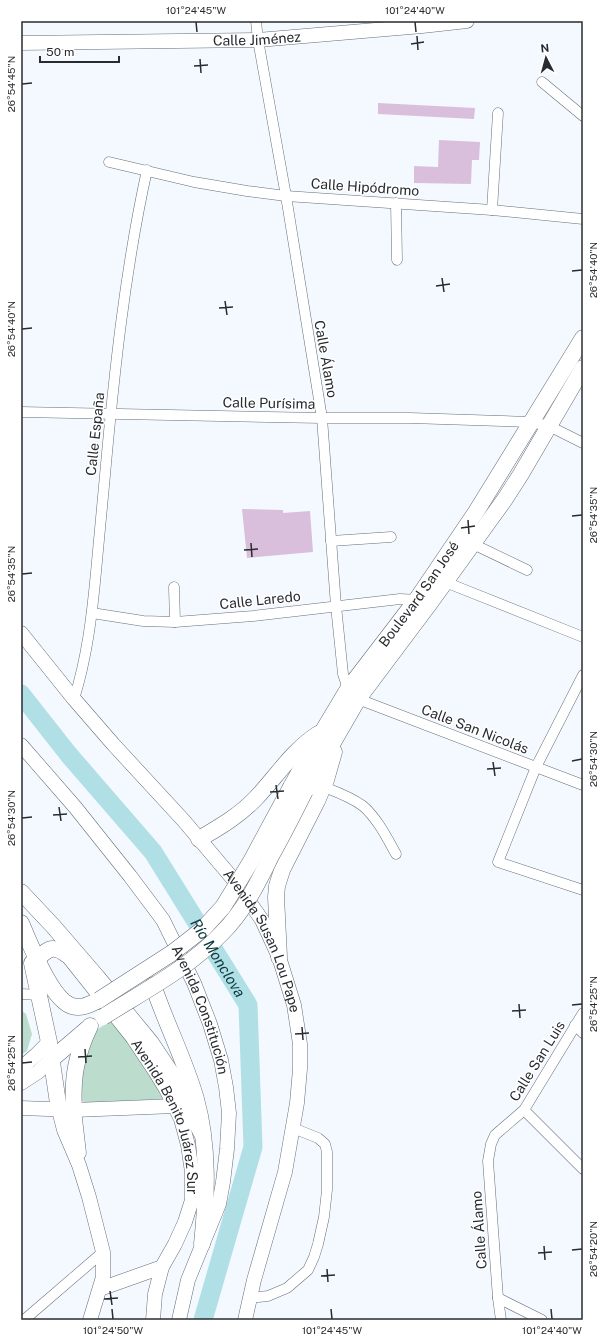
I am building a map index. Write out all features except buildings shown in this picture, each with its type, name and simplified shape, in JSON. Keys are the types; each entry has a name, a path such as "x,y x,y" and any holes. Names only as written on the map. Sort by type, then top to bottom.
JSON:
{"main road":[{"name":"Boulevard San José","path":"298,790 353,694 424,601 438,580 531,422 583,338"},
{"name":"Boulevard San José","path":"438,580 473,544 521,474 583,368"},
{"path":"491,490 521,474 519,443"},
{"path":"199,839 229,822 244,810 272,780 297,749 306,741 330,732 333,757 324,787 282,870 277,886 276,897 280,957"},
{"path":"52,1059 90,1026 183,967 223,933 256,888 298,790"},
{"path":"21,952 35,961 52,987 67,1004 74,1007 82,1007 99,1000 172,953 203,929 223,907 298,790"},
{"path":"21,892 88,965 151,1043 170,1073 202,1134"},
{"path":"21,914 45,928 67,955"},
{"path":"21,923 35,961 39,995 52,1059 66,1110"},
{"path":"35,961 52,948 58,948 67,955"},
{"path":"153,985 196,1099 202,1134 205,1180 202,1244"},
{"path":"66,1110 73,1093 76,1064 90,1026"}],"street":[{"name":"Calle Álamo","path":"256,21 322,418 341,664 343,674 353,694"},
{"name":"Calle Jiménez","path":"21,43 258,40 467,21"},
{"path":"542,82 583,116"},
{"path":"492,210 498,113"},
{"name":"Calle Hipódromo","path":"109,162 201,183 286,196 492,210 583,219"},
{"name":"Calle España","path":"74,700 84,663 92,613 110,414 123,307 140,202 147,170"},
{"path":"396,204 397,260"},
{"name":"Calle Purísima","path":"21,412 322,418 418,418 531,422 549,426 583,443"},
{"path":"331,541 391,537"},
{"path":"473,544 527,570"},
{"path":"438,580 583,637"},
{"path":"174,587 175,622"},
{"name":"Calle Laredo","path":"92,613 143,621 175,622 253,616 400,599 424,601"},
{"name":"Avenida Susan Lou Pape","path":"21,633 74,700 234,879 262,920 280,957 294,1005 300,1044 300,1069 293,1128 282,1185 249,1298 245,1320"},
{"path":"583,675 536,767 498,862 583,890"},
{"name":"Calle San Nicolás","path":"353,694 583,785"},
{"name":"Avenida Constitución","path":"21,745 75,807 163,920 194,983 210,1024 221,1060 229,1113 227,1149 219,1204 188,1280 179,1320"},
{"path":"324,787 342,794 363,807 382,830 396,854"},
{"name":"Avenida Benito Juárez Sur","path":"67,955 133,1038 156,1071 181,1119 188,1145 192,1172 192,1200 185,1222 162,1267 155,1294 153,1320"},
{"path":"21,994 39,995"},
{"name":"Calle San Luis","path":"488,1161 491,1144 495,1135 524,1110 583,1013"},
{"path":"575,1025 583,1033"},
{"path":"21,1068 49,1042"},
{"path":"22,1084 52,1059"},
{"path":"21,1108 66,1110 175,1106"},
{"path":"66,1110 79,1150 79,1165 103,1252 103,1277 90,1320"},
{"path":"524,1110 583,1169"},
{"path":"249,1298 268,1296 287,1288 308,1270 318,1244 324,1217 327,1190 327,1152 324,1144 318,1138 293,1128"},
{"name":"Calle Álamo","path":"488,1161 501,1320"},
{"path":"24,1320 103,1252"},
{"path":"100,1289 162,1267"},
{"path":"498,1298 542,1320"}],"green space":[{"path":"21,1010 26,1014 32,1034 27,1051 21,1055"},
{"path":"113,1022 131,1044 164,1099 85,1103 79,1098 83,1062 95,1031 107,1023"}],"waterway":[{"name":"Río Monclova","path":"21,694 69,755 153,852 248,1005 253,1147 203,1320"}]}
